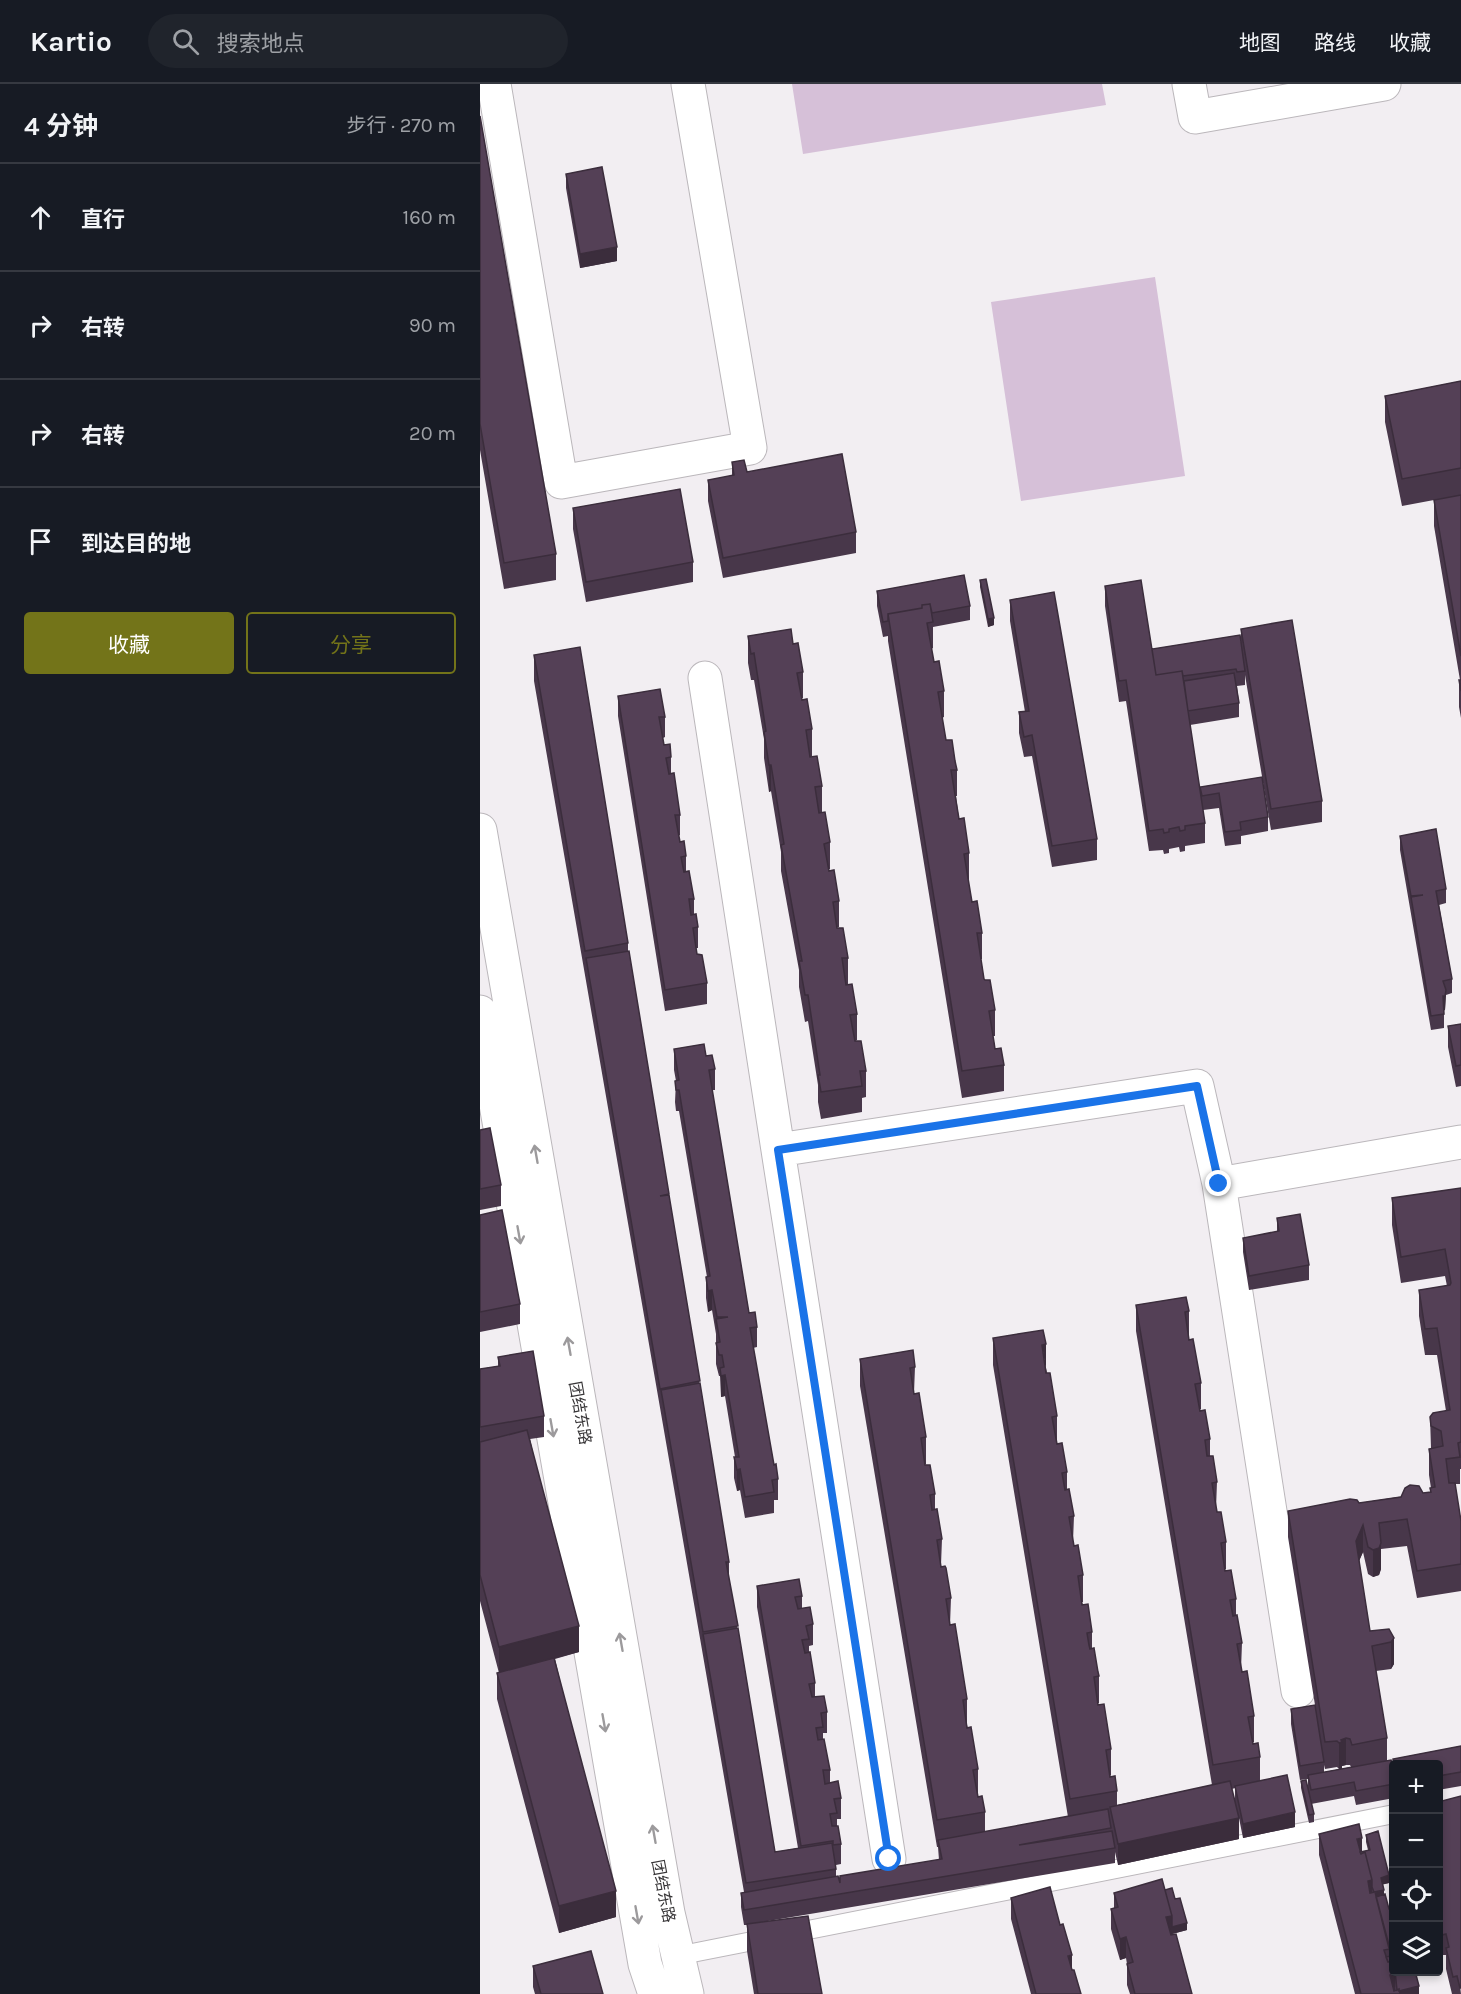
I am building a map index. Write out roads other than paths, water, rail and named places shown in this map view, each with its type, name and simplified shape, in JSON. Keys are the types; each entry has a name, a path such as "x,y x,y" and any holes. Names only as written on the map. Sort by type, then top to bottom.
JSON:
{"street":[{"path":"494,84 561,482 750,448 688,84"},
{"path":"1189,84 1194,117 1384,84"},
{"path":"705,678 889,1859"},
{"name":"团结东路","path":"480,830 666,1902 687,1994"},
{"path":"480,1012 489,1120 645,1964 655,1994"},
{"path":"778,1150 1197,1086 1219,1184 1298,1690"},
{"path":"1219,1184 1461,1142"}],"lane":[{"path":"677,1956 1389,1815"}]}
